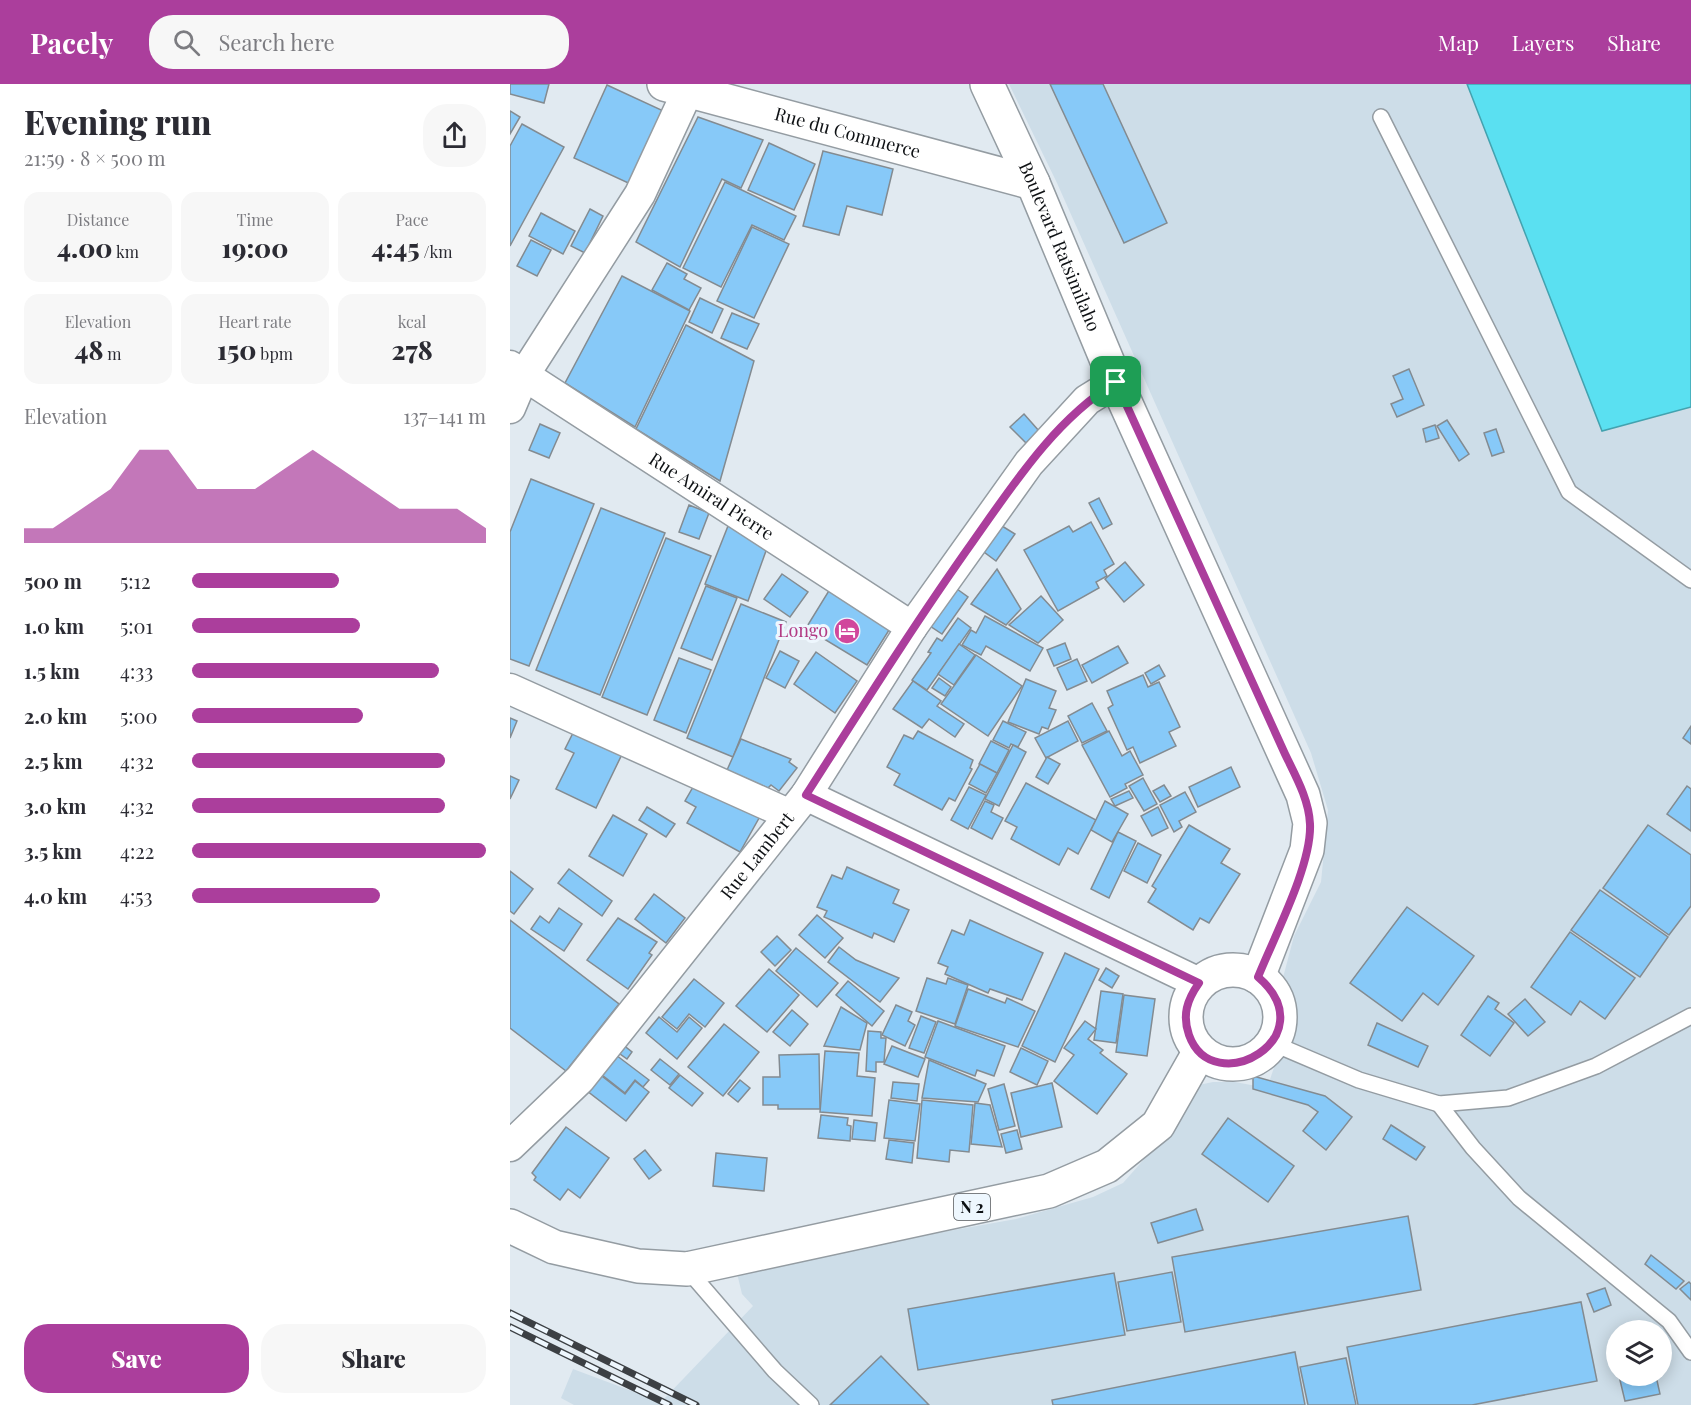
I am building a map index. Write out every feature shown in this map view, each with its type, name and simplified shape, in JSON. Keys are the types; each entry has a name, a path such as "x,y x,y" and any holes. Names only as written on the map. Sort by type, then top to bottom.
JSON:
{"main road":[{"name":"Boulevard Ratsimilaho","path":"987,84 1033,183 1116,382 1303,795 1310,823 1306,850 1258,977"},
{"name":"Rue du Commerce","path":"681,86 1033,183"},
{"path":"1227,970 1243,971 1258,977 1269,987 1277,1000 1280,1014 1278,1029 1272,1043 1261,1054 1246,1062 1230,1064 1214,1060 1200,1051 1191,1039 1186,1025 1185,1010 1190,996 1199,983 1212,974 1227,970"},
{"name":"N 2","path":"510,1226 554,1247 638,1266 687,1269 1049,1191 1107,1166 1158,1125 1200,1051"}],"street":[{"path":"510,408 517,371 640,194 681,86"},
{"name":"Rue Amiral Pierre","path":"517,371 912,627"},
{"name":"Rue Lambert","path":"510,1146 580,1079 797,805 912,627 1029,463 1087,400 1116,382"},
{"path":"510,689 797,805 1199,983"}],"lane":[{"path":"1381,117 1569,492 1691,580"},
{"path":"1272,1043 1359,1080 1439,1104 1508,1098 1596,1066 1691,1016"},
{"path":"1439,1104 1473,1148 1519,1198 1669,1321 1691,1352"},
{"path":"687,1269 775,1371 811,1405"}],"shaded area":[{"path":"1009,84 1467,84 1602,431 1691,395 1691,1405 574,1405 561,1398 573,1369 661,1402 753,1306 742,1294 736,1269 1016,1219 1093,1197 1123,1183 1154,1148 1184,1088 1213,1082 1235,1082 1267,1088 1294,1010 1280,989 1294,936 1321,882 1328,810 1311,753 1057,183"}],"water":[{"path":"1467,84 1691,84 1691,407 1602,431"}],"building":[{"path":"510,84 549,84 544,103 510,94"},
{"path":"1050,84 1103,84 1167,223 1124,243"},
{"path":"607,85 670,114 637,187 574,158"},
{"path":"510,111 520,117 510,134"},
{"path":"698,117 763,140 741,188 722,179 680,267 636,242"},
{"path":"522,124 564,147 510,246 510,146"},
{"path":"769,143 815,164 794,210 748,190"},
{"path":"823,151 893,169 882,215 847,206 839,235 803,226"},
{"path":"725,182 796,216 784,240 752,225 721,287 683,268"},
{"path":"590,209 603,216 585,253 571,246"},
{"path":"541,213 575,231 563,254 529,236"},
{"path":"752,227 789,244 754,318 717,301"},
{"path":"531,240 551,250 537,276 517,266"},
{"path":"667,263 687,274 684,279 701,288 689,310 652,290"},
{"path":"622,276 690,311 635,427 565,383"},
{"path":"700,298 723,309 712,333 689,322"},
{"path":"732,313 759,324 747,349 721,338"},
{"path":"686,325 754,361 720,481 636,429"},
{"path":"1409,369 1424,405 1397,417 1391,404 1403,399 1393,376"},
{"path":"1024,414 1039,431 1026,443 1010,427"},
{"path":"1447,420 1469,454 1459,461 1437,426"},
{"path":"540,424 560,433 549,458 529,450"},
{"path":"1435,425 1439,438 1426,442 1423,429"},
{"path":"1496,429 1504,452 1492,456 1484,433"},
{"path":"531,479 594,504 529,666 510,659 510,532"},
{"path":"1099,498 1112,524 1103,529 1089,503"},
{"path":"689,505 709,513 699,539 679,532"},
{"path":"601,508 665,533 600,695 536,670"},
{"path":"730,521 767,548 748,601 705,584"},
{"path":"1091,522 1114,564 1104,570 1107,576 1096,582 1099,588 1058,611 1024,550 1069,526 1073,532"},
{"path":"1002,526 1015,534 996,561 984,552"},
{"path":"666,538 711,556 647,715 602,697"},
{"path":"1125,562 1144,585 1124,602 1105,579"},
{"path":"997,569 1021,609 1006,625 971,604"},
{"path":"782,574 808,592 790,617 764,599"},
{"path":"706,586 737,598 712,660 681,648"},
{"path":"830,589 891,627 867,665 806,628"},
{"path":"957,589 968,597 942,634 930,626"},
{"path":"1041,596 1063,620 1038,643 1009,625"},
{"path":"741,604 786,622 733,757 687,738"},
{"path":"985,616 1043,648 1030,671 986,646 981,655 962,645 971,630 976,633"},
{"path":"958,618 971,628 927,690 912,680 931,653 928,652 937,638 942,641"},
{"path":"1065,643 1071,659 1054,666 1047,650"},
{"path":"959,644 975,655 954,685 938,674"},
{"path":"1118,646 1128,663 1092,683 1082,665"},
{"path":"780,651 799,661 785,688 766,678"},
{"path":"816,652 857,681 835,713 794,684"},
{"path":"976,655 1022,686 988,736 941,704"},
{"path":"679,658 711,670 686,733 654,720"},
{"path":"1077,659 1087,681 1067,690 1057,668"},
{"path":"1159,665 1165,676 1151,684 1145,673"},
{"path":"1143,675 1148,687 1159,682 1180,727 1169,732 1176,746 1140,763 1133,747 1127,750 1108,708 1113,705 1107,691"},
{"path":"939,678 951,687 945,696 932,688"},
{"path":"1026,679 1056,691 1049,708 1056,710 1048,729 1042,727 1039,734 1008,722"},
{"path":"913,681 941,701 937,706 964,724 955,737 929,719 922,728 893,709"},
{"path":"1092,703 1107,731 1082,743 1068,716"},
{"path":"510,718 517,721 510,738"},
{"path":"1003,721 1026,732 1018,747 1011,744 1009,748 993,740"},
{"path":"1068,721 1078,741 1046,758 1035,738"},
{"path":"578,723 626,746 596,808 556,789 574,753 565,749"},
{"path":"1691,726 1691,744 1683,738"},
{"path":"918,731 973,760 970,768 972,769 955,801 949,798 942,810 894,785 900,774 887,767 904,735 913,739"},
{"path":"1109,731 1122,756 1130,751 1143,775 1125,784 1127,788 1110,797 1082,745"},
{"path":"741,739 791,759 789,762 797,768 779,791 771,785 768,788 727,770"},
{"path":"991,741 1009,750 997,773 979,764"},
{"path":"1013,745 1026,752 999,806 985,799"},
{"path":"1047,757 1060,764 1048,784 1036,777"},
{"path":"980,764 997,773 986,793 969,784"},
{"path":"1231,767 1240,787 1198,807 1189,787"},
{"path":"700,775 763,811 740,852 687,823 696,807 685,801"},
{"path":"510,776 519,780 510,799"},
{"path":"1143,778 1157,804 1144,811 1129,786"},
{"path":"1026,783 1096,820 1078,854 1068,848 1059,865 1011,839 1017,827 1005,821"},
{"path":"1164,785 1171,796 1160,802 1153,791"},
{"path":"1687,786 1691,789 1691,831 1667,814"},
{"path":"969,787 986,795 968,829 951,820"},
{"path":"1129,791 1133,798 1115,806 1111,799"},
{"path":"1185,792 1196,812 1179,821 1182,827 1174,832 1160,805"},
{"path":"985,801 994,805 991,812 1003,818 992,839 971,828"},
{"path":"1105,801 1128,814 1112,842 1091,830"},
{"path":"647,807 675,824 666,837 639,820"},
{"path":"1158,807 1168,828 1152,836 1141,816"},
{"path":"613,815 647,834 623,876 589,856"},
{"path":"1189,825 1230,849 1221,863 1240,874 1209,923 1200,918 1193,930 1148,902 1156,889 1152,886"},
{"path":"1648,825 1691,855 1691,906 1669,935 1603,888"},
{"path":"1118,832 1136,841 1109,898 1091,889"},
{"path":"1138,843 1161,855 1147,883 1124,871"},
{"path":"847,867 899,890 893,903 909,910 894,942 874,933 872,938 824,917 827,911 817,907 832,875 842,879"},
{"path":"569,869 612,901 602,916 558,883"},
{"path":"510,871 533,889 514,914 510,911"},
{"path":"1600,890 1668,937 1640,977 1571,930"},
{"path":"654,894 685,918 666,943 635,919"},
{"path":"1407,907 1474,956 1438,1005 1423,993 1402,1021 1350,983"},
{"path":"559,908 582,924 564,951 531,929 540,916 549,923"},
{"path":"817,915 843,938 825,958 799,935"},
{"path":"618,918 657,942 649,953 652,955 628,989 587,960"},
{"path":"510,920 619,1004 566,1071 510,1028"},
{"path":"970,920 1043,953 1022,1000 990,989 988,993 945,974 948,967 938,963 952,930 964,935"},
{"path":"1570,932 1635,978 1605,1019 1580,1001 1571,1015 1531,987"},
{"path":"777,936 791,950 775,966 761,952"},
{"path":"839,947 856,960 899,978 880,1002 828,962"},
{"path":"796,948 838,983 817,1007 776,971"},
{"path":"1065,953 1099,969 1055,1062 1022,1046"},
{"path":"1106,968 1119,976 1112,988 1099,980"},
{"path":"769,969 799,995 767,1032 736,1006"},
{"path":"927,978 946,984 948,978 968,985 955,1024 916,1011"},
{"path":"694,979 724,1003 705,1027 689,1014 677,1029 662,1017"},
{"path":"848,981 884,1011 872,1026 836,995"},
{"path":"968,989 1005,1003 1007,998 1035,1011 1018,1047 955,1026"},
{"path":"1101,991 1123,994 1116,1043 1094,1040"},
{"path":"1124,995 1155,999 1147,1056 1116,1052"},
{"path":"1488,996 1499,1003 1495,1009 1514,1023 1490,1056 1461,1035"},
{"path":"1525,999 1545,1022 1528,1036 1508,1014"},
{"path":"896,1005 912,1012 908,1021 915,1025 905,1046 882,1035"},
{"path":"841,1007 867,1023 860,1050 824,1046"},
{"path":"792,1010 808,1024 790,1046 773,1032"},
{"path":"921,1016 936,1022 924,1053 909,1048"},
{"path":"659,1017 677,1032 689,1017 702,1028 677,1059 646,1033"},
{"path":"938,1021 1005,1046 994,1076 977,1070 975,1076 925,1057"},
{"path":"1085,1021 1096,1029 1088,1039 1103,1050 1100,1053 1127,1074 1097,1114 1054,1081 1074,1055 1064,1048"},
{"path":"1377,1023 1428,1046 1418,1067 1368,1045"},
{"path":"724,1024 759,1052 723,1096 688,1067"},
{"path":"868,1031 881,1032 881,1038 886,1038 884,1062 876,1062 876,1072 866,1071"},
{"path":"622,1044 632,1052 627,1059 616,1051"},
{"path":"892,1046 925,1059 918,1077 884,1064"},
{"path":"1021,1048 1048,1061 1037,1085 1010,1072"},
{"path":"825,1051 859,1053 857,1076 875,1078 872,1116 820,1112"},
{"path":"612,1052 649,1080 643,1087 635,1080 625,1093 597,1071"},
{"path":"819,1054 820,1109 778,1109 778,1105 763,1105 763,1077 780,1077 779,1055"},
{"path":"660,1059 679,1074 670,1085 651,1070"},
{"path":"929,1060 986,1084 978,1102 922,1098"},
{"path":"594,1070 625,1094 635,1081 649,1092 626,1121 582,1087"},
{"path":"680,1075 703,1093 692,1106 669,1088"},
{"path":"1253,1076 1325,1096 1352,1117 1326,1150 1303,1131 1318,1112 1308,1105 1253,1089"},
{"path":"740,1080 750,1088 738,1102 728,1094"},
{"path":"893,1082 919,1084 917,1101 891,1098"},
{"path":"1052,1083 1062,1127 1021,1137 1011,1093"},
{"path":"1004,1084 1015,1126 999,1130 988,1089"},
{"path":"889,1100 920,1104 915,1141 884,1138"},
{"path":"922,1100 973,1105 969,1152 950,1150 949,1162 917,1158"},
{"path":"975,1103 990,1105 1002,1147 971,1144"},
{"path":"821,1115 848,1118 847,1125 851,1126 850,1141 818,1138"},
{"path":"1228,1118 1294,1166 1268,1202 1202,1154"},
{"path":"854,1120 877,1123 875,1141 852,1139"},
{"path":"1391,1125 1425,1147 1416,1160 1383,1139"},
{"path":"566,1127 609,1158 580,1198 568,1189 560,1200 534,1180 536,1177 532,1173"},
{"path":"1017,1130 1022,1149 1006,1153 1001,1134"},
{"path":"889,1140 914,1143 912,1163 886,1159"},
{"path":"645,1150 661,1170 649,1179 634,1159"},
{"path":"716,1153 767,1158 764,1191 713,1186"},
{"path":"1196,1209 1203,1230 1158,1243 1151,1223"},
{"path":"1408,1216 1421,1290 1185,1332 1172,1257"},
{"path":"1651,1255 1684,1281 1676,1289 1645,1264"},
{"path":"1172,1272 1181,1322 1127,1331 1118,1282"},
{"path":"1114,1273 1125,1335 918,1370 908,1309"},
{"path":"1689,1282 1691,1284 1691,1300 1680,1289"},
{"path":"1605,1288 1611,1305 1594,1312 1587,1294"},
{"path":"1581,1302 1597,1381 1472,1405 1358,1405 1347,1347"},
{"path":"1295,1352 1305,1405 1053,1405 1052,1400"},
{"path":"881,1356 929,1405 830,1405"},
{"path":"1346,1358 1356,1405 1308,1405 1300,1367"},
{"path":"1621,1386 1658,1386 1660,1394 1625,1401"}],"railway":[{"path":"510,1313 696,1405"},
{"path":"510,1327 669,1405"}],"place":[{"name":"Longo","path":"847,631"}],"route":[{"path":"1116,382 1285,754 1303,795 1310,823 1306,850 1297,879 1258,977 1269,987 1277,1000 1280,1014 1278,1029 1272,1043 1261,1054 1246,1062 1230,1064 1214,1060 1200,1051 1191,1039 1186,1025 1185,1010 1190,996 1199,983 806,795 912,627 1029,463 1087,400 1116,382"}]}
